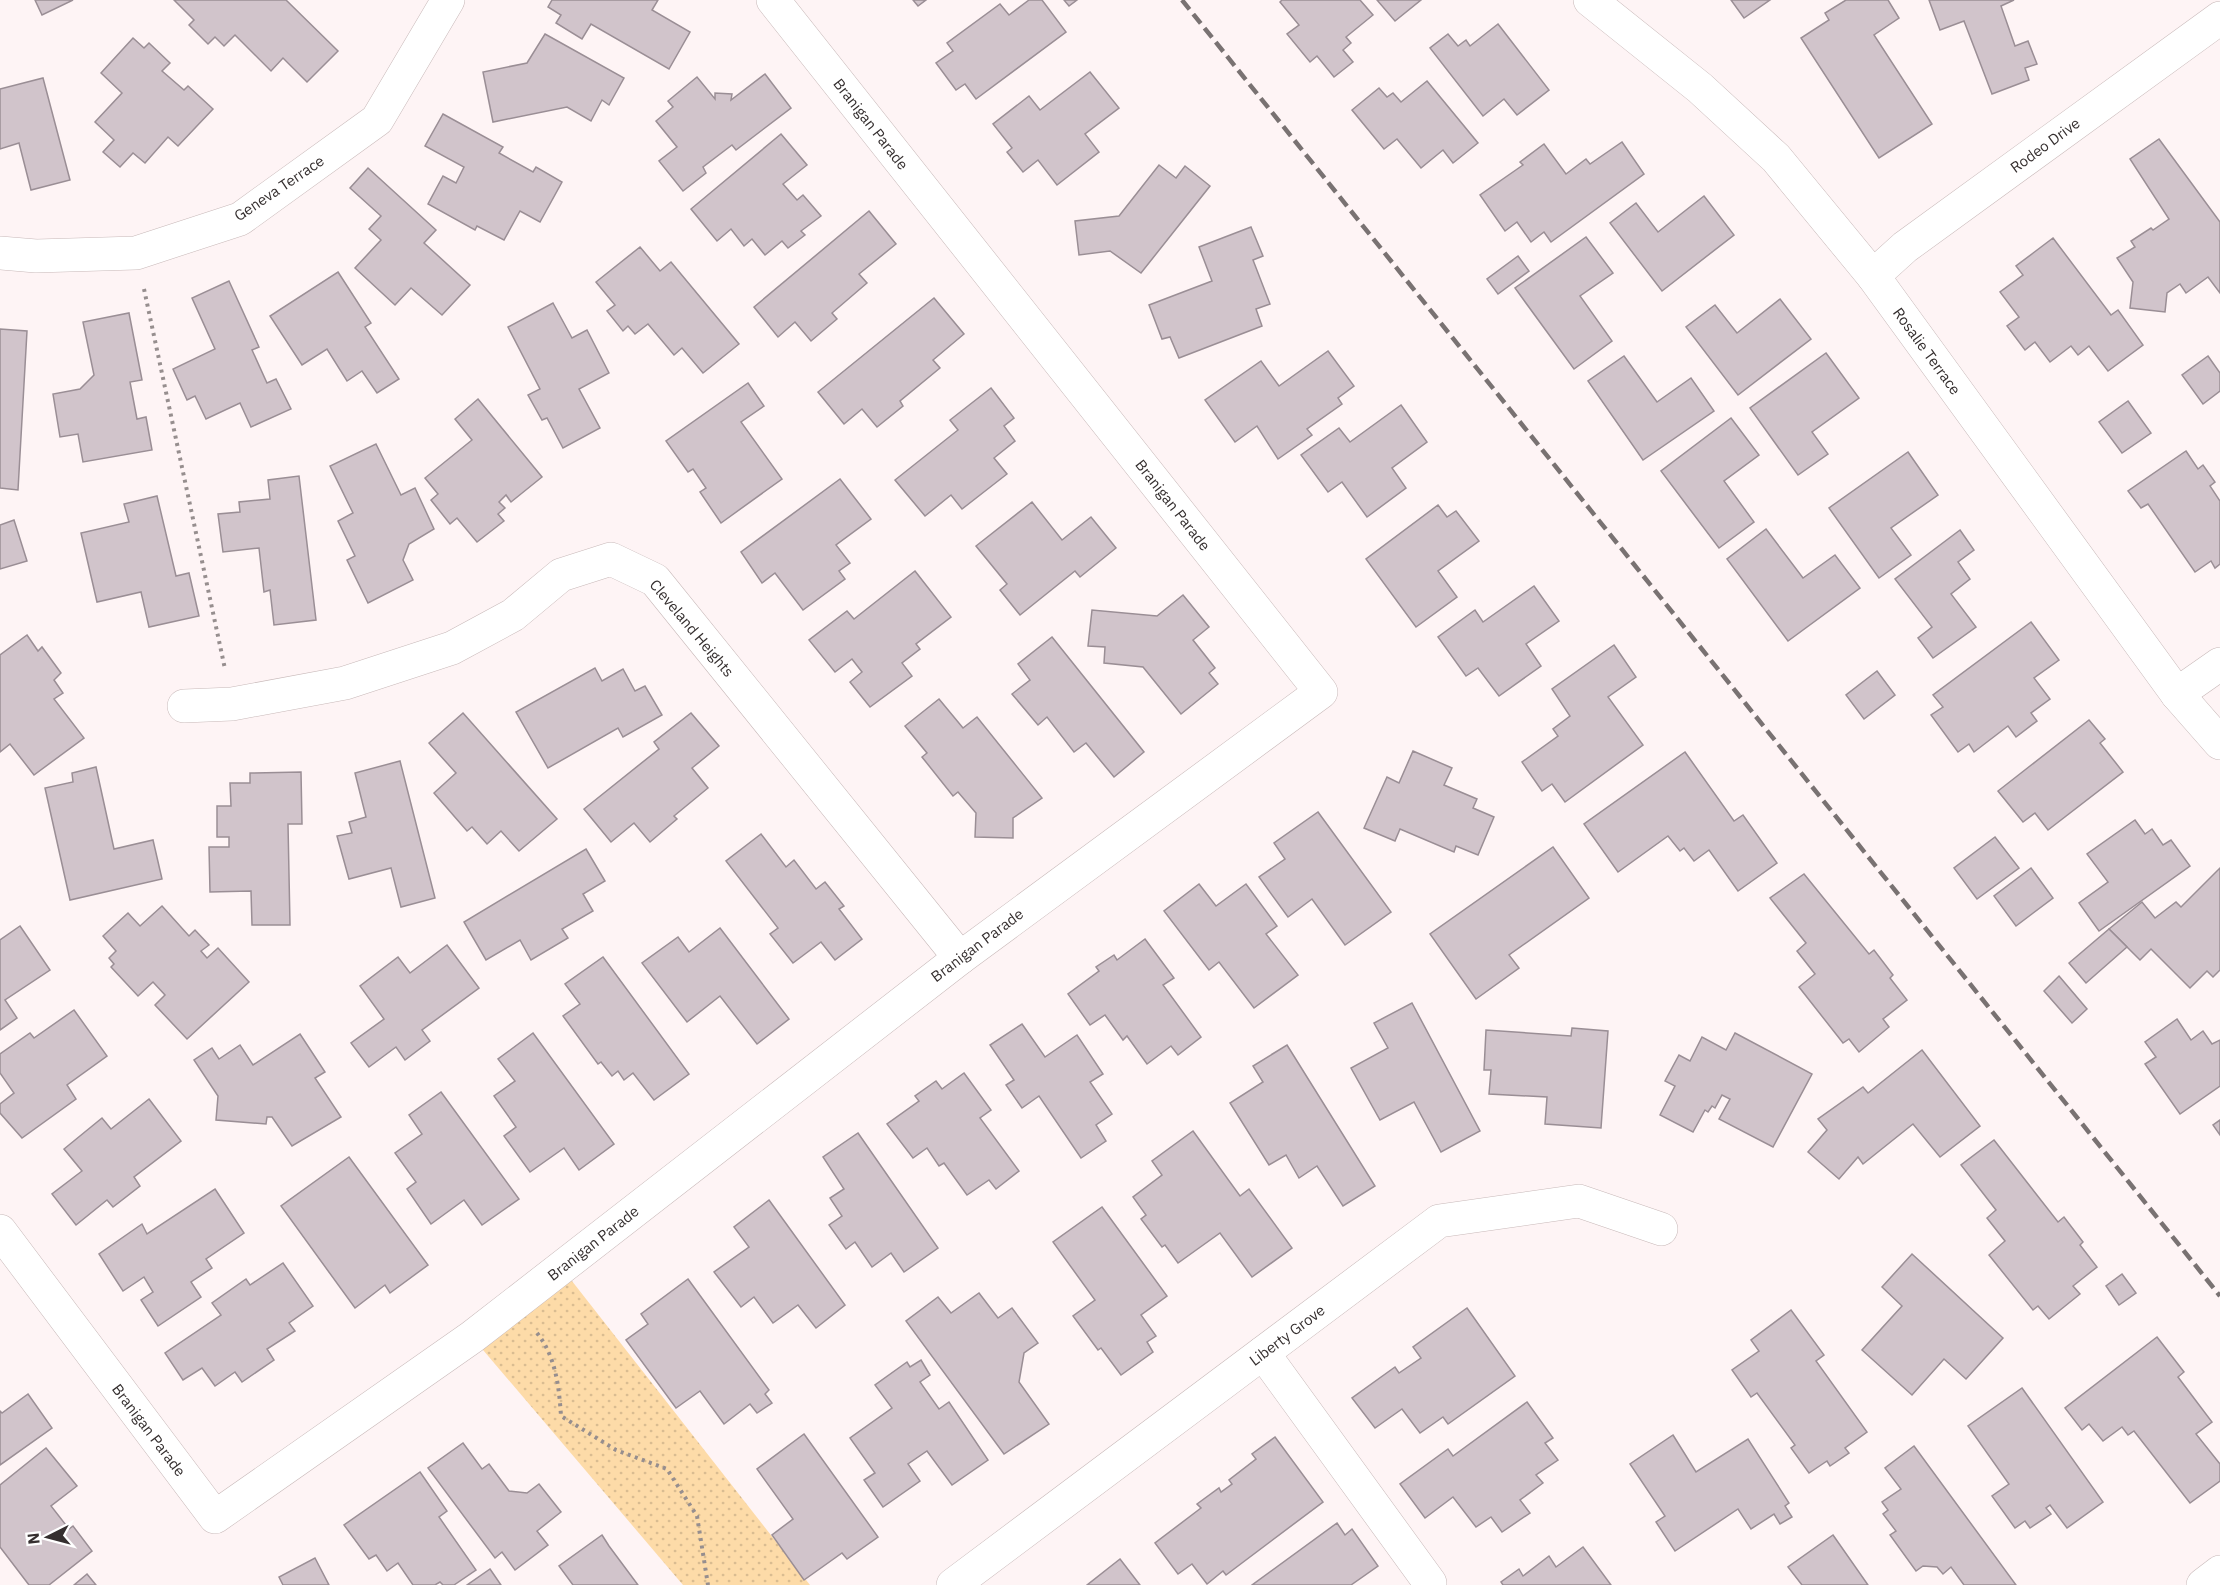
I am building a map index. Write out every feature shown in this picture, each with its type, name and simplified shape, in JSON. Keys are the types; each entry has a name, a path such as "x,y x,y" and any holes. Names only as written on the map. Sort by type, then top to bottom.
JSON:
{"street":[{"name":"Geneva Terrace","path":"0,253 36,256 136,253 240,219 377,120 448,0"},
{"name":"Branigan Parade","path":"0,1231 215,1517 472,1337 960,958 1321,692 773,0"},
{"name":"Rosalie Terrace","path":"1590,0 1700,88 1776,158 1873,276 2176,694 2220,743"},
{"name":"Rodeo Drive","path":"1873,276 1905,247 2220,18"},
{"name":"Cleveland Heights","path":"184,706 232,704 345,683 452,648 513,615 561,575 611,559 655,580 960,958"},
{"path":"2176,694 2220,664"},
{"name":"Liberty Grove","path":"953,1585 1438,1221 1579,1201 1661,1228"},
{"path":"1263,1353 1430,1583"},
{"path":"2203,1585 2220,1572"}],"path":[{"path":"136,253 232,704"},
{"path":"514,1304 546,1344 558,1380 561,1416 616,1450 667,1469 697,1516 708,1585"}],"shaded area":[{"path":"561,1267 810,1585 683,1585 472,1337"}],"building":[{"path":"35,0 73,0 42,15"},
{"path":"174,0 286,0 338,51 307,82 283,58 271,71 235,35 224,46 215,37 208,44 189,25 194,20"},
{"path":"552,0 658,0 652,10 690,32 669,69 591,24 582,39 556,23 561,15 548,7"},
{"path":"913,0 926,0 918,6"},
{"path":"1029,0 1042,0 1066,32 976,99 965,84 956,90 936,63 953,51 947,43 1000,4 1009,15"},
{"path":"1064,0 1077,0 1069,6"},
{"path":"1282,0 1360,0 1373,15 1346,37 1351,43 1343,50 1353,62 1334,77 1317,56 1310,62 1287,34 1299,25 1280,2"},
{"path":"1377,0 1421,0 1395,21"},
{"path":"1731,0 1770,0 1744,18"},
{"path":"1846,0 1888,0 1899,18 1874,35 1932,124 1879,158 1801,38 1829,20 1825,13"},
{"path":"1929,0 2014,0 2001,6 2015,46 2028,41 2037,64 2025,68 2029,80 1992,94 1964,21 1940,30"},
{"path":"1498,24 1549,90 1517,115 1504,99 1483,116 1430,48 1448,34 1458,46 1466,40 1470,46"},
{"path":"545,34 624,78 609,105 602,100 591,121 567,107 493,122 483,72 527,63"},
{"path":"133,38 144,48 149,43 170,63 162,71 184,90 188,86 213,109 178,146 168,137 145,163 133,153 120,167 103,152 114,140 95,122 122,93 101,73"},
{"path":"1090,72 1119,108 1085,134 1099,152 1057,185 1038,160 1023,172 1007,152 1012,148 993,124 1029,96 1040,110"},
{"path":"765,74 791,108 736,150 732,145 703,167 706,173 683,191 659,161 677,147 656,121 673,107 668,101 697,77 715,99 715,93 732,94 731,100"},
{"path":"43,78 70,180 31,190 19,143 0,149 0,89"},
{"path":"1427,81 1478,143 1453,163 1443,150 1421,168 1397,139 1384,149 1352,110 1379,88 1387,97 1393,93 1401,102"},
{"path":"443,114 503,147 499,153 533,172 536,167 562,182 540,222 520,211 504,240 477,226 475,230 428,204 443,176 456,183 464,167 425,146"},
{"path":"781,134 807,165 783,184 797,200 803,195 821,216 801,231 805,235 788,248 782,241 765,255 752,239 744,246 731,229 717,241 691,209"},
{"path":"2159,139 2220,222 2220,293 2208,277 2186,293 2180,284 2167,293 2165,312 2130,308 2133,282 2117,258 2135,247 2131,241 2169,219 2130,159"},
{"path":"1622,142 1644,174 1551,242 1544,232 1531,242 1517,222 1505,231 1480,195 1523,165 1520,162 1544,144 1566,174 1586,159 1590,164"},
{"path":"1159,165 1176,178 1185,166 1210,186 1141,273 1110,251 1079,255 1075,221 1119,216"},
{"path":"368,168 436,230 424,243 470,285 442,315 411,288 395,305 355,268 381,240 369,229 381,216 350,188"},
{"path":"1704,196 1734,235 1662,291 1610,223 1636,203 1658,232"},
{"path":"869,211 896,244 859,274 867,283 832,313 837,319 811,341 795,322 778,337 754,307"},
{"path":"1251,227 1263,256 1253,260 1270,304 1256,309 1262,326 1179,358 1170,337 1162,339 1149,305 1212,281 1199,247"},
{"path":"1586,237 1613,273 1580,296 1612,341 1574,369 1515,288"},
{"path":"2053,238 2111,315 2118,310 2143,345 2108,371 2089,346 2078,355 2071,346 2050,362 2035,342 2025,350 2007,326 2019,317 2000,292 2023,275 2016,266"},
{"path":"640,247 660,271 671,262 739,344 703,373 682,348 674,355 648,324 635,334 628,326 623,331 607,311 615,305 596,282"},
{"path":"1518,256 1529,271 1498,294 1487,279"},
{"path":"338,272 371,323 365,327 399,379 377,393 362,371 347,381 327,349 302,365 270,316"},
{"path":"229,281 259,347 252,350 267,383 276,379 291,409 251,427 240,403 206,419 195,396 187,400 173,369 215,349 192,298"},
{"path":"934,298 964,334 933,360 940,368 900,401 903,406 877,427 862,409 844,424 818,392"},
{"path":"1780,299 1811,339 1738,395 1686,327 1715,305 1737,333"},
{"path":"553,303 572,338 587,330 609,373 579,389 600,428 563,448 547,418 542,420 528,395 540,389 508,327"},
{"path":"129,313 142,380 130,382 137,419 146,417 152,450 83,462 78,434 60,437 53,394 80,389 94,375 83,322"},
{"path":"0,329 27,331 18,490 0,488"},
{"path":"1328,351 1354,386 1338,398 1342,404 1307,429 1312,435 1278,459 1257,426 1235,442 1205,400 1261,361 1279,386"},
{"path":"1826,353 1859,398 1812,432 1828,454 1798,475 1750,408"},
{"path":"1624,356 1657,402 1691,378 1714,411 1643,460 1588,381"},
{"path":"2208,356 2220,373 2220,391 2203,404 2182,375"},
{"path":"748,383 764,406 741,422 782,479 721,523 700,492 706,488 693,469 688,472 666,441"},
{"path":"991,388 1014,418 1004,426 1015,441 994,458 1007,474 962,509 951,495 925,516 895,480 958,430 950,420"},
{"path":"478,399 542,477 511,502 506,495 499,502 505,508 498,514 504,521 477,542 457,518 450,524 431,500 438,494 425,478 472,440 455,419"},
{"path":"2128,401 2151,433 2122,453 2099,422"},
{"path":"1401,405 1427,442 1392,468 1406,488 1367,517 1342,482 1328,492 1301,455 1339,428 1350,442"},
{"path":"1731,418 1759,455 1724,481 1754,522 1719,548 1661,471"},
{"path":"376,444 401,495 415,488 434,529 409,544 403,560 413,580 368,603 347,560 355,556 338,521 353,513 330,466"},
{"path":"2186,451 2198,469 2203,465 2215,482 2210,486 2220,501 2220,564 2215,568 2211,561 2195,572 2148,504 2141,508 2128,491"},
{"path":"1908,452 1938,495 1891,528 1911,555 1879,578 1829,508"},
{"path":"299,476 316,620 274,625 270,590 264,592 259,548 223,552 218,514 240,512 239,502 270,499 268,480"},
{"path":"840,479 871,519 836,545 850,563 839,571 845,579 803,610 775,573 762,583 741,552"},
{"path":"157,496 176,576 189,573 199,616 149,627 141,592 97,602 81,533 129,522 124,504"},
{"path":"1032,502 1062,540 1091,517 1116,548 1080,577 1075,571 1020,615 1000,590 1007,584 976,546"},
{"path":"1438,505 1447,517 1456,511 1479,541 1438,571 1457,597 1416,627 1366,559"},
{"path":"14,520 27,561 0,569 0,525"},
{"path":"1766,529 1803,578 1835,555 1860,588 1788,641 1727,559"},
{"path":"1960,530 1974,550 1958,562 1970,579 1951,594 1976,627 1933,658 1918,638 1932,627 1895,579"},
{"path":"915,571 951,617 916,644 920,649 902,663 912,676 870,707 850,682 862,672 852,659 835,672 809,640 847,611 854,619"},
{"path":"1534,586 1559,621 1526,644 1541,666 1499,696 1478,668 1466,676 1438,637 1475,610 1483,622"},
{"path":"1183,595 1209,627 1193,640 1215,668 1209,673 1218,684 1181,714 1143,667 1104,663 1105,647 1088,646 1092,610 1157,616"},
{"path":"2031,622 2059,660 2034,678 2050,699 2031,713 2037,721 2016,737 2008,726 1974,752 1969,744 1958,752 1931,715 1943,707 1933,695"},
{"path":"27,635 38,651 42,647 61,673 54,680 63,693 54,699 84,738 34,775 10,744 0,752 0,655"},
{"path":"1052,637 1144,752 1114,777 1086,743 1074,752 1047,717 1038,725 1012,694 1030,680 1018,664"},
{"path":"1614,645 1636,677 1608,697 1643,745 1565,802 1552,784 1542,791 1522,762 1558,736 1553,729 1570,716 1552,689"},
{"path":"595,668 602,681 623,669 635,691 645,686 662,715 623,737 618,728 548,768 516,712"},
{"path":"1877,671 1895,695 1864,719 1846,695"},
{"path":"939,699 963,728 977,717 1042,798 1013,818 1013,838 975,837 976,813 958,792 953,796 922,757 927,753 905,726"},
{"path":"463,713 557,819 519,851 501,831 487,844 472,827 467,831 434,793 456,773 429,743"},
{"path":"691,713 719,746 692,768 708,788 674,816 677,819 650,842 634,823 611,842 584,809 659,749 654,742"},
{"path":"2089,720 2105,739 2100,743 2123,772 2048,830 2035,813 2023,822 1998,791"},
{"path":"1413,751 1452,768 1444,785 1477,799 1473,808 1494,817 1478,855 1456,846 1454,852 1400,829 1395,841 1364,828 1387,777 1399,783"},
{"path":"1685,752 1734,821 1743,815 1777,863 1738,891 1709,850 1694,861 1684,848 1680,851 1668,836 1618,872 1584,824"},
{"path":"400,761 435,898 401,907 391,868 349,879 337,836 352,833 349,822 366,817 355,773"},
{"path":"96,767 114,849 153,840 162,879 70,900 45,788 73,782 72,773"},
{"path":"301,772 302,824 288,824 290,925 252,925 251,891 210,892 209,847 229,847 229,837 217,837 217,806 231,806 230,783 250,783 250,773"},
{"path":"1318,812 1391,912 1345,945 1312,899 1288,917 1259,877 1285,859 1274,843"},
{"path":"2135,820 2145,834 2152,829 2163,845 2171,840 2190,866 2099,931 2079,903 2108,882 2087,854"},
{"path":"761,834 786,867 794,860 816,889 825,882 844,906 839,909 862,939 835,960 821,942 793,963 770,934 778,928 726,861"},
{"path":"1995,837 2019,868 1977,899 1954,868"},
{"path":"1553,847 1589,898 1509,955 1519,968 1476,999 1430,934"},
{"path":"586,849 605,881 583,894 593,911 562,929 568,938 531,960 520,940 486,960 464,922"},
{"path":"2031,868 2053,898 2016,926 1994,896"},
{"path":"2220,868 2220,970 2213,977 2207,971 2190,988 2151,949 2140,960 2109,929 2142,902 2155,918 2176,902 2181,907"},
{"path":"1804,874 1869,954 1874,950 1893,975 1890,978 1907,1000 1883,1019 1889,1027 1859,1052 1849,1039 1843,1043 1799,987 1815,974 1797,951 1806,943 1770,898"},
{"path":"1199,884 1216,906 1246,884 1277,926 1266,934 1298,975 1254,1008 1219,962 1209,970 1164,911"},
{"path":"162,906 189,936 195,930 209,945 201,951 207,958 218,948 249,982 187,1039 155,1005 165,995 153,982 138,996 111,967 114,964 109,958 116,951 103,936 128,913 140,926"},
{"path":"20,926 50,970 5,1000 17,1018 0,1030 0,940"},
{"path":"720,928 789,1019 757,1044 720,996 687,1022 642,963 678,937 689,952"},
{"path":"2109,929 2127,947 2086,983 2069,963"},
{"path":"1145,939 1174,978 1163,985 1201,1037 1178,1055 1171,1046 1147,1064 1127,1036 1123,1040 1105,1015 1090,1025 1068,994 1099,971 1096,967 1114,955 1117,960"},
{"path":"447,945 479,988 422,1030 430,1041 405,1060 396,1047 369,1067 351,1043 384,1019 360,986 398,957 410,973"},
{"path":"603,957 689,1074 654,1100 633,1073 624,1080 618,1071 612,1076 601,1062 598,1064 563,1016 580,1004 565,984"},
{"path":"2059,976 2087,1009 2072,1023 2044,991"},
{"path":"1412,1003 1480,1131 1441,1152 1414,1102 1380,1120 1351,1068 1388,1048 1374,1023"},
{"path":"74,1010 107,1056 67,1085 76,1099 22,1138 0,1113 0,1104 14,1093 0,1073 0,1054 30,1033 34,1038"},
{"path":"2177,1019 2191,1040 2203,1031 2212,1044 2220,1040 2220,1086 2180,1114 2145,1064 2156,1057 2145,1042"},
{"path":"1022,1024 1045,1057 1077,1035 1103,1074 1090,1082 1112,1114 1096,1125 1106,1141 1081,1158 1039,1096 1022,1108 1006,1085 1014,1080 990,1045"},
{"path":"1572,1028 1608,1031 1601,1128 1545,1124 1547,1097 1489,1094 1491,1070 1484,1070 1486,1030 1571,1036"},
{"path":"533,1033 614,1144 579,1170 564,1148 530,1172 504,1136 516,1127 494,1096 515,1081 498,1059"},
{"path":"1735,1033 1812,1074 1773,1147 1719,1119 1730,1099 1722,1095 1715,1108 1712,1106 1708,1112 1705,1110 1693,1132 1660,1115 1675,1086 1665,1081 1679,1055 1690,1061 1702,1037 1726,1050"},
{"path":"300,1034 325,1072 315,1078 341,1117 292,1146 272,1117 267,1117 266,1124 216,1120 218,1096 194,1060 212,1048 219,1059 240,1045 253,1065"},
{"path":"1287,1045 1375,1186 1343,1206 1317,1166 1299,1178 1286,1155 1269,1165 1230,1103 1263,1082 1253,1066"},
{"path":"1922,1050 1980,1126 1940,1157 1913,1124 1863,1164 1858,1157 1839,1179 1808,1152 1827,1130 1818,1119 1863,1087 1868,1093"},
{"path":"964,1073 991,1110 980,1118 1019,1171 996,1189 989,1180 967,1195 944,1163 939,1166 927,1148 913,1158 887,1124 919,1101 915,1096 936,1081 942,1089"},
{"path":"441,1092 519,1199 482,1225 464,1200 431,1224 407,1189 416,1182 395,1153 422,1134 409,1115"},
{"path":"149,1099 181,1141 134,1177 140,1186 113,1207 107,1200 76,1225 52,1194 82,1171 64,1149 102,1118 111,1129"},
{"path":"2220,1120 2220,1135 2213,1125"},
{"path":"1193,1131 1240,1196 1249,1189 1292,1248 1252,1277 1220,1233 1178,1263 1165,1245 1162,1247 1141,1219 1146,1215 1133,1197 1162,1175 1152,1161"},
{"path":"858,1133 938,1248 904,1272 891,1253 872,1267 855,1242 846,1249 829,1225 842,1216 830,1198 844,1189 823,1157"},
{"path":"1994,1140 2058,1222 2064,1217 2083,1242 2080,1245 2097,1267 2073,1286 2080,1294 2049,1319 2038,1306 2033,1310 1989,1255 2005,1241 1987,1218 1996,1210 1961,1165"},
{"path":"349,1157 428,1265 390,1293 385,1285 355,1308 281,1206"},
{"path":"215,1189 244,1233 206,1259 212,1268 191,1282 201,1297 158,1326 141,1300 153,1292 144,1277 123,1291 99,1254 142,1224 147,1234"},
{"path":"769,1200 845,1305 816,1328 798,1305 773,1323 754,1297 741,1307 714,1272 749,1247 734,1227"},
{"path":"1102,1207 1167,1296 1141,1315 1156,1336 1147,1342 1153,1352 1121,1375 1101,1348 1098,1350 1073,1316 1095,1300 1053,1242"},
{"path":"1912,1254 2003,1338 1966,1379 1944,1359 1912,1395 1862,1350 1902,1306 1882,1287"},
{"path":"283,1263 313,1306 289,1323 295,1331 267,1349 274,1360 242,1382 235,1372 215,1386 202,1368 183,1380 165,1353 221,1315 212,1303 246,1279 250,1285"},
{"path":"2122,1274 2136,1293 2119,1305 2106,1286"},
{"path":"688,1279 769,1390 765,1394 772,1403 757,1413 750,1404 724,1424 700,1391 676,1408 626,1340 648,1324 641,1314"},
{"path":"979,1293 998,1318 1012,1308 1038,1343 1024,1353 1019,1382 1049,1424 1004,1454 906,1321 938,1297 951,1313"},
{"path":"1467,1308 1515,1376 1448,1424 1443,1417 1420,1433 1402,1409 1375,1428 1352,1398 1395,1367 1399,1373 1421,1358 1413,1347"},
{"path":"1791,1310 1824,1355 1816,1361 1867,1432 1845,1448 1849,1453 1830,1466 1827,1461 1809,1473 1791,1448 1795,1445 1757,1393 1751,1397 1732,1370 1759,1351 1751,1340"},
{"path":"2157,1337 2184,1372 2178,1377 2212,1422 2196,1434 2220,1464 2220,1481 2190,1503 2134,1431 2128,1435 2122,1427 2103,1441 2089,1424 2082,1430 2065,1408"},
{"path":"921,1360 930,1375 920,1382 939,1409 949,1402 988,1460 952,1485 927,1451 908,1464 920,1481 883,1507 864,1480 875,1473 850,1438 892,1408 875,1385 907,1362 910,1367"},
{"path":"2022,1388 2103,1502 2067,1528 2050,1505 2046,1508 2051,1514 2030,1528 2025,1521 2015,1528 1992,1496 2009,1484 1968,1426"},
{"path":"28,1394 52,1428 0,1465 0,1411 2,1413"},
{"path":"1527,1402 1553,1438 1545,1443 1558,1460 1536,1475 1543,1483 1520,1500 1530,1513 1502,1532 1491,1517 1476,1527 1453,1497 1425,1518 1400,1484 1448,1449 1453,1456"},
{"path":"804,1434 878,1537 847,1559 842,1553 804,1580 772,1535 793,1519 757,1469"},
{"path":"1673,1435 1696,1472 1748,1439 1789,1503 1785,1506 1792,1517 1780,1524 1774,1514 1751,1529 1738,1509 1675,1551 1656,1522 1665,1516 1630,1464"},
{"path":"1275,1437 1323,1502 1226,1575 1223,1571 1207,1584 1192,1564 1178,1574 1155,1543 1201,1508 1197,1504 1219,1488 1221,1492 1232,1484 1229,1480 1256,1459 1252,1454"},
{"path":"463,1443 482,1469 489,1464 509,1491 527,1493 539,1484 561,1512 537,1531 548,1545 515,1570 502,1552 495,1558 428,1468"},
{"path":"1914,1446 2016,1585 1964,1585 1951,1567 1943,1574 1937,1567 1923,1566 1916,1571 1890,1535 1896,1531 1883,1514 1888,1510 1882,1502 1901,1489 1885,1468"},
{"path":"46,1448 77,1486 51,1506 69,1529 73,1526 92,1551 49,1585 29,1585 0,1547 0,1485"},
{"path":"420,1472 447,1511 439,1517 476,1570 454,1585 443,1585 440,1582 435,1585 413,1585 398,1563 387,1571 376,1555 369,1559 344,1525"},
{"path":"1337,1523 1345,1535 1352,1529 1378,1566 1351,1585 1252,1585"},
{"path":"602,1535 638,1585 573,1585 559,1566"},
{"path":"1833,1535 1868,1585 1802,1585 1788,1567"},
{"path":"1583,1547 1611,1585 1503,1585 1501,1582 1519,1569 1523,1576 1549,1556 1556,1567"},
{"path":"315,1558 329,1585 283,1585 279,1577"},
{"path":"1120,1559 1140,1585 1087,1585"},
{"path":"490,1569 501,1585 467,1585"},
{"path":"87,1574 96,1585 74,1585"}],"railway":[{"path":"1182,0 2220,1296"}]}
